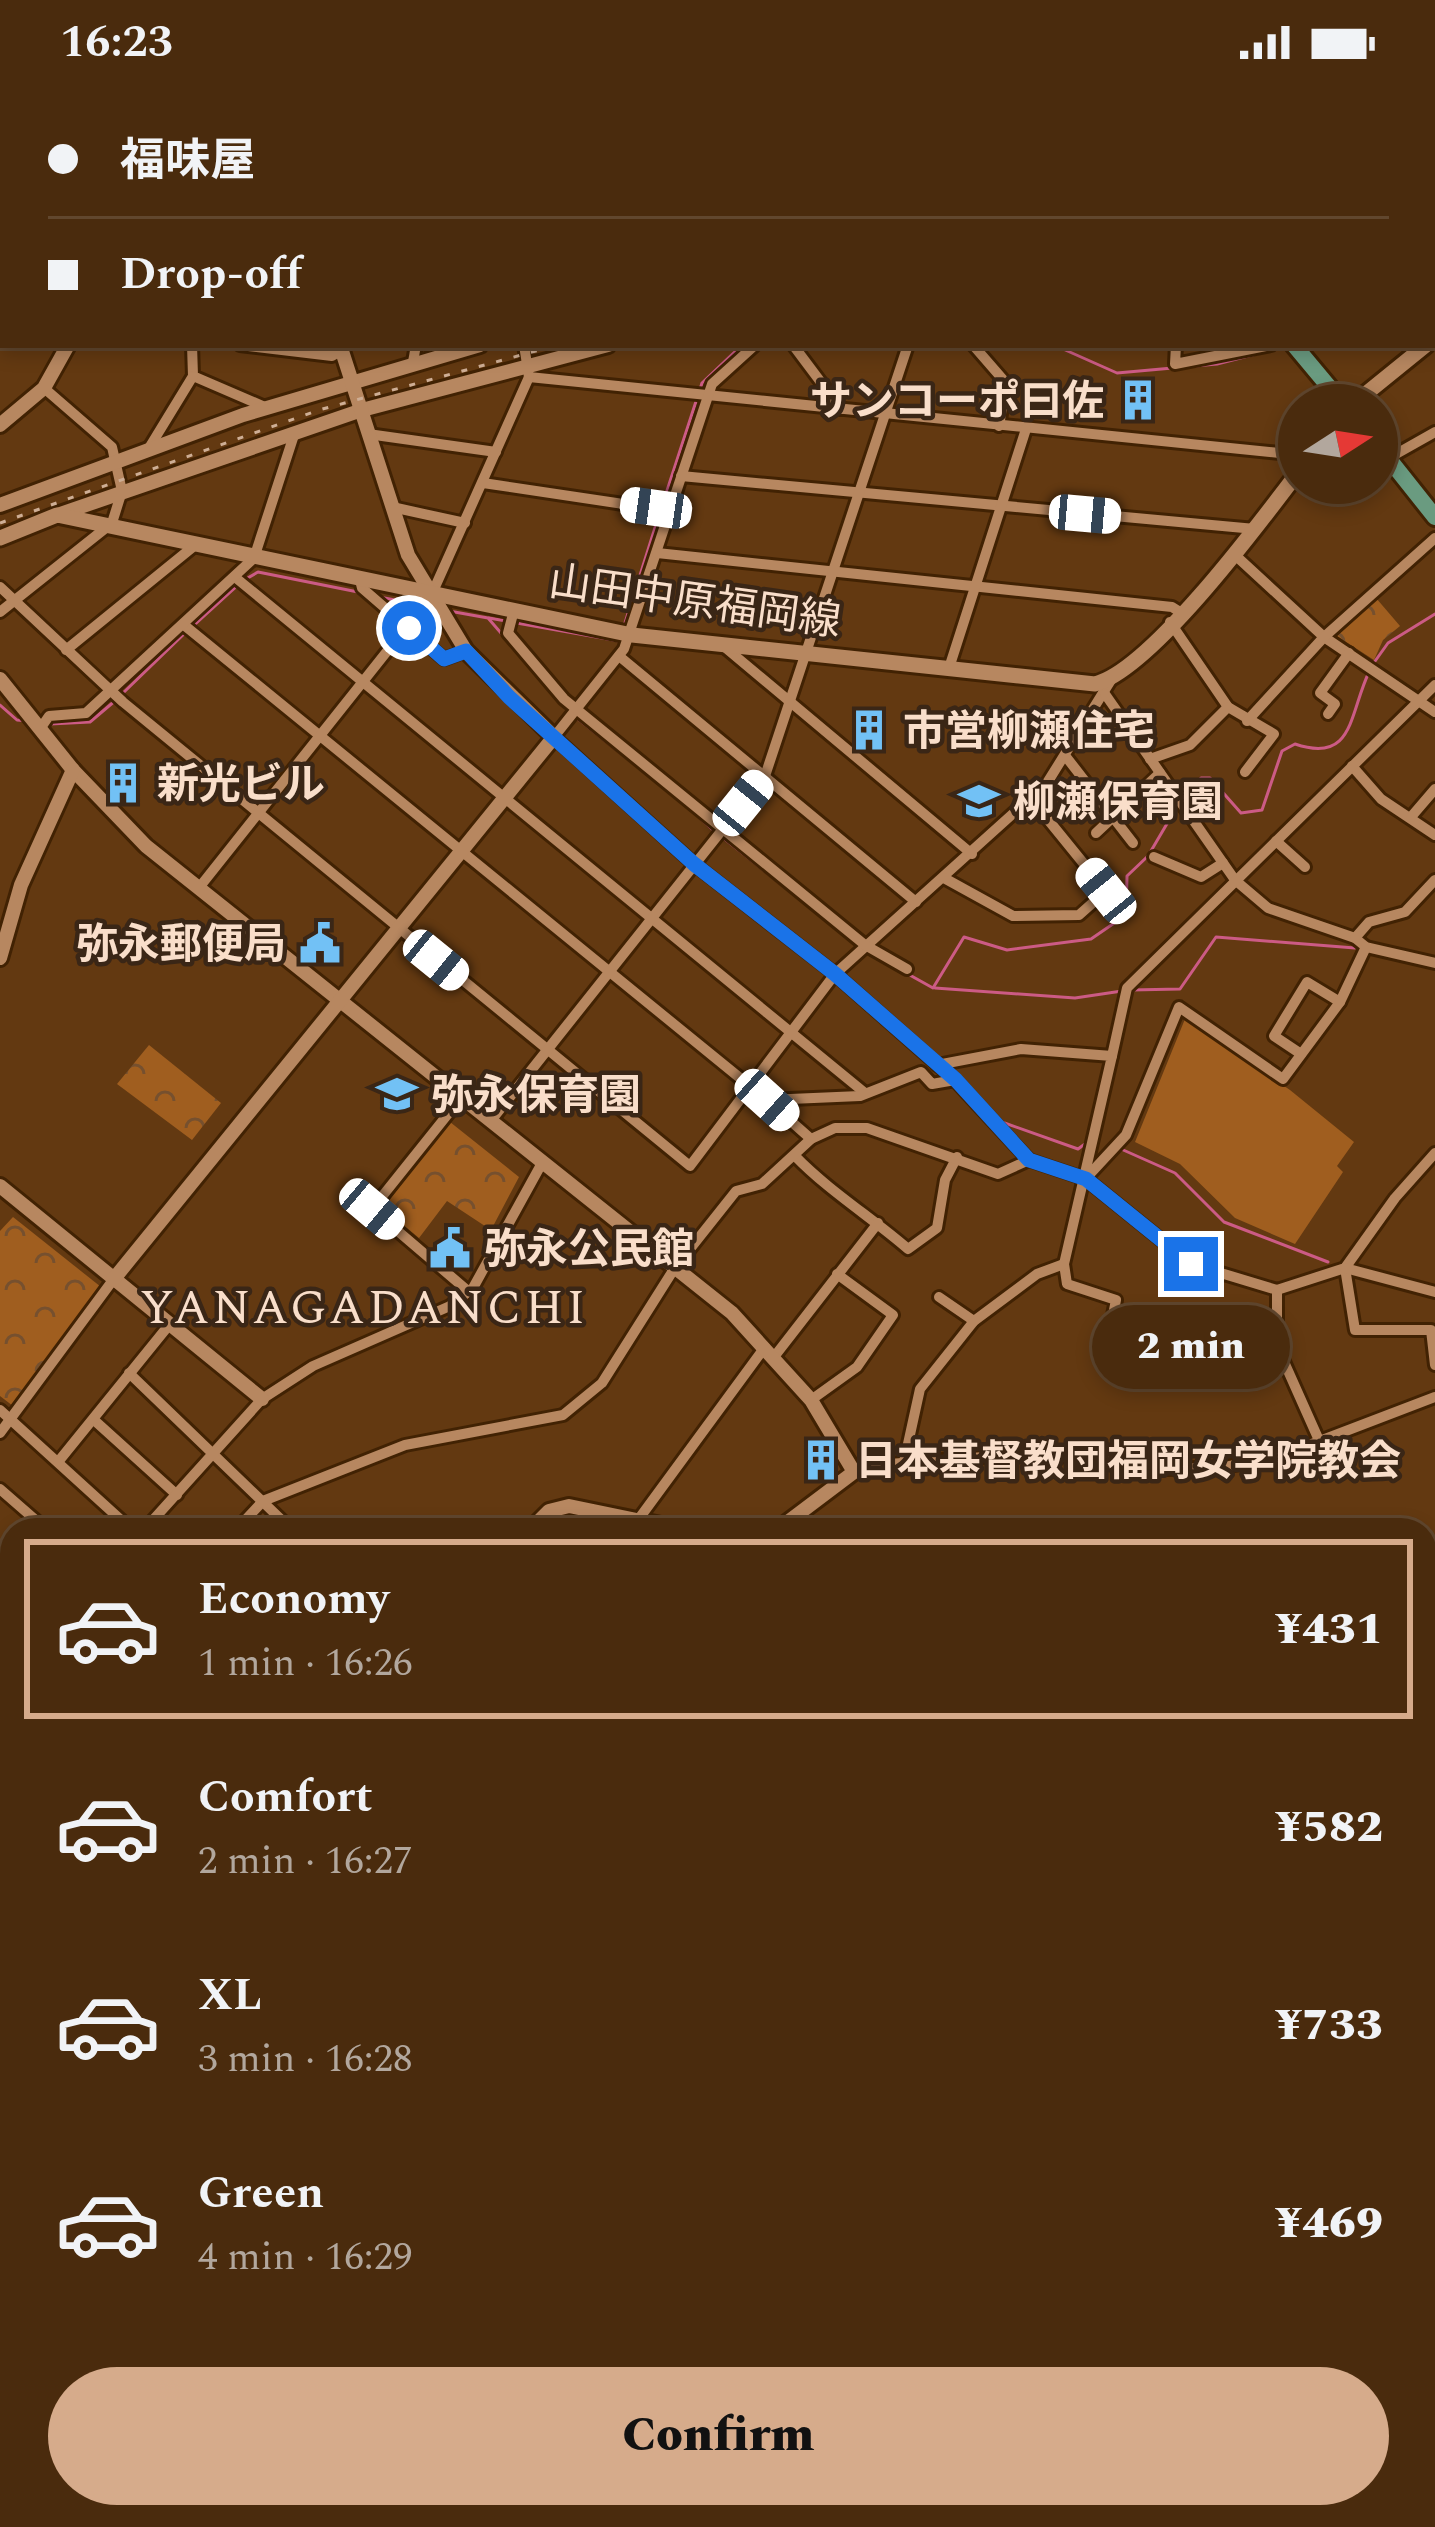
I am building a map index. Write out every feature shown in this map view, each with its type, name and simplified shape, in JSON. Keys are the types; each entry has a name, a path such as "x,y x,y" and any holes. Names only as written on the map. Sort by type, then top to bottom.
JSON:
{"main road":[{"path":"1297,348 1329,384"},
{"path":"1375,384 1422,348"},
{"path":"1398,474 1435,518"},
{"path":"1108,687 1235,555 1278,499"},
{"path":"0,538 57,515"},
{"name":"山田中原福岡線","path":"57,515 103,529 254,558 431,605 625,633 1108,687"}],"street":[{"path":"0,425 44,388 66,348"},
{"path":"149,448 194,376 192,348"},
{"path":"265,348 332,356 341,348 354,378 389,507 431,605 466,651 694,864 835,974 956,1080 1029,1160 1086,1179 1191,1264 1277,1290 1345,1268 1435,1292"},
{"path":"413,362 415,348"},
{"path":"0,504 265,407 468,348"},
{"path":"198,890 431,605 528,372 524,348"},
{"path":"57,515 362,410 528,372 599,348"},
{"path":"0,1433 113,1280 619,656 708,392 752,348"},
{"path":"795,348 841,409"},
{"path":"490,1122 765,776 907,348"},
{"path":"976,348 1006,383 999,426"},
{"path":"1176,348 1174,364 1256,348"},
{"path":"528,372 1278,453"},
{"path":"194,376 265,407"},
{"path":"0,613 112,523 122,491 112,447 44,388"},
{"path":"950,668 1026,429"},
{"path":"40,722 86,713 241,582 254,558 296,432"},
{"path":"1398,447 1435,433"},
{"path":"368,434 496,452"},
{"path":"681,476 1255,529"},
{"path":"482,483 670,511"},
{"path":"389,507 465,523"},
{"path":"1247,721 1324,637 1435,538"},
{"path":"66,650 194,546"},
{"path":"657,553 1172,607 1228,707 1274,734 1245,772"},
{"path":"1235,555 1324,637 1421,698 1435,712"},
{"path":"241,582 865,1093"},
{"path":"361,584 444,659 466,651"},
{"path":"0,587 112,692 690,1166 835,974 1032,800 1067,758 1108,687 1150,759 1235,880 1268,908 1355,938 1366,947 1435,963"},
{"path":"512,618 508,633 577,707 862,948 907,969"},
{"path":"189,629 811,1139"},
{"path":"721,644 790,707 972,854"},
{"path":"1328,714 1336,704 1320,694 1349,653"},
{"path":"619,656 916,902"},
{"path":"0,679 116,818 198,890 674,1268 769,1352 811,1400 854,1472"},
{"path":"1112,1320 1116,1300 1067,1284 1064,1264 1126,991 1435,685"},
{"path":"1150,759 1190,745 1228,707"},
{"path":"1067,758 1133,843"},
{"path":"1352,766 1381,799 1435,835"},
{"path":"0,958 21,885 73,770"},
{"path":"1096,833 1160,773"},
{"path":"1411,817 1435,789"},
{"path":"944,878 1013,916 1079,914 1093,903 1106,891 1032,800"},
{"path":"1276,841 1304,867"},
{"path":"1154,857 1202,877 1223,863"},
{"path":"1355,938 1369,922 1405,912 1435,880"},
{"path":"1086,1179 1115,1148 1179,1007 1283,1079 1340,1002 1366,947"},
{"path":"1301,1054 1274,1036 1307,982 1340,1002"},
{"path":"937,1065 1021,1048 1112,1056"},
{"path":"767,1100 865,1093 921,1072 932,1084 956,1080"},
{"path":"460,1099 372,1209 468,1292"},
{"path":"247,1518 263,1501 405,1445 563,1415 602,1383 674,1268 736,1192 762,1184 811,1139 835,1128 867,1128 998,1174 1029,1160"},
{"path":"1435,1153 1345,1268 1355,1330 1430,1330 1435,1365"},
{"path":"795,1156 825,1187 908,1249 937,1228 945,1180 957,1157"},
{"path":"156,1518 262,1399 313,1366 451,1306 468,1292 494,1258 542,1163"},
{"path":"0,1186 262,1399"},
{"path":"640,1518 769,1352 878,1223"},
{"path":"904,1462 920,1389 974,1321 989,1304 1037,1274 1064,1264"},
{"path":"811,1400 857,1366 893,1315 837,1274"},
{"path":"1277,1290 1277,1346 1318,1438"},
{"path":"939,1297 974,1321"},
{"path":"58,1462 169,1325"},
{"path":"129,1373 280,1518"},
{"path":"793,1518 854,1472 904,1462 1037,1453 1168,1469 1226,1467 1283,1455 1435,1397"},
{"path":"0,1411 119,1518"},
{"path":"94,1420 177,1496"},
{"path":"0,1489 33,1518"},
{"path":"542,1518 569,1506 628,1518"}],"green space":[{"path":"1376,598 1400,626 1383,640 1374,660 1337,636"},
{"path":"1185,1019 1290,1090 1354,1142 1337,1166 1343,1172 1295,1244 1235,1218 1180,1164 1135,1142"},
{"path":"149,1045 221,1103 192,1140 117,1084"},
{"path":"450,1122 519,1177 491,1230 447,1201 419,1238 383,1208"},
{"path":"13,1217 101,1287 13,1406 0,1396 0,1231"}],"waterway":[{"path":"662,506 702,383 739,348"},
{"path":"1061,348 1117,373 1217,364 1260,353"},
{"path":"624,626 659,515"},
{"path":"246,579 258,572 358,592"},
{"path":"192,627 238,585"},
{"path":"379,597 416,604"},
{"path":"449,611 488,618 569,712"},
{"path":"1373,664 1388,643 1435,614"},
{"path":"489,618 619,641"},
{"path":"123,693 185,633"},
{"path":"1181,796 1201,778 1210,778 1241,813 1262,810 1282,751 1295,744 1329,747 1339,741 1369,672"},
{"path":"50,724 90,722 116,700"},
{"path":"0,705 17,720 29,721"},
{"path":"577,718 663,787"},
{"path":"685,804 713,830"},
{"path":"872,954 933,988 964,937 1007,950 1091,939 1126,915 1127,876 1148,856 1178,805"},
{"path":"721,836 826,920"},
{"path":"1131,990 1180,989 1216,937 1355,948"},
{"path":"935,988 1075,998 1122,991"},
{"path":"999,1121 1078,1149 1089,1141"},
{"path":"1121,1149 1175,1173 1224,1222 1328,1262"}],"railway":[{"path":"0,523 319,410 547,348"}],"place":[{"name":"サンコーポ曰佐","path":"1138,400"},
{"name":"市営柳瀬住宅","path":"869,730"},
{"name":"新光ビル","path":"123,783"},
{"name":"柳瀬保育園","path":"979,801"},
{"name":"弥永郵便局","path":"320,943"},
{"name":"弥永保育園","path":"397,1094"},
{"name":"弥永公民館","path":"450,1248"},
{"name":"日本基督教団福岡女学院教会","path":"821,1460"}],"district":[{"name":"YANAGADANCHI","path":"364,1306"}],"route":[{"path":"409,628 444,659 466,651 509,697 694,864 835,974 956,1080 1029,1160 1086,1179 1191,1264"}]}
